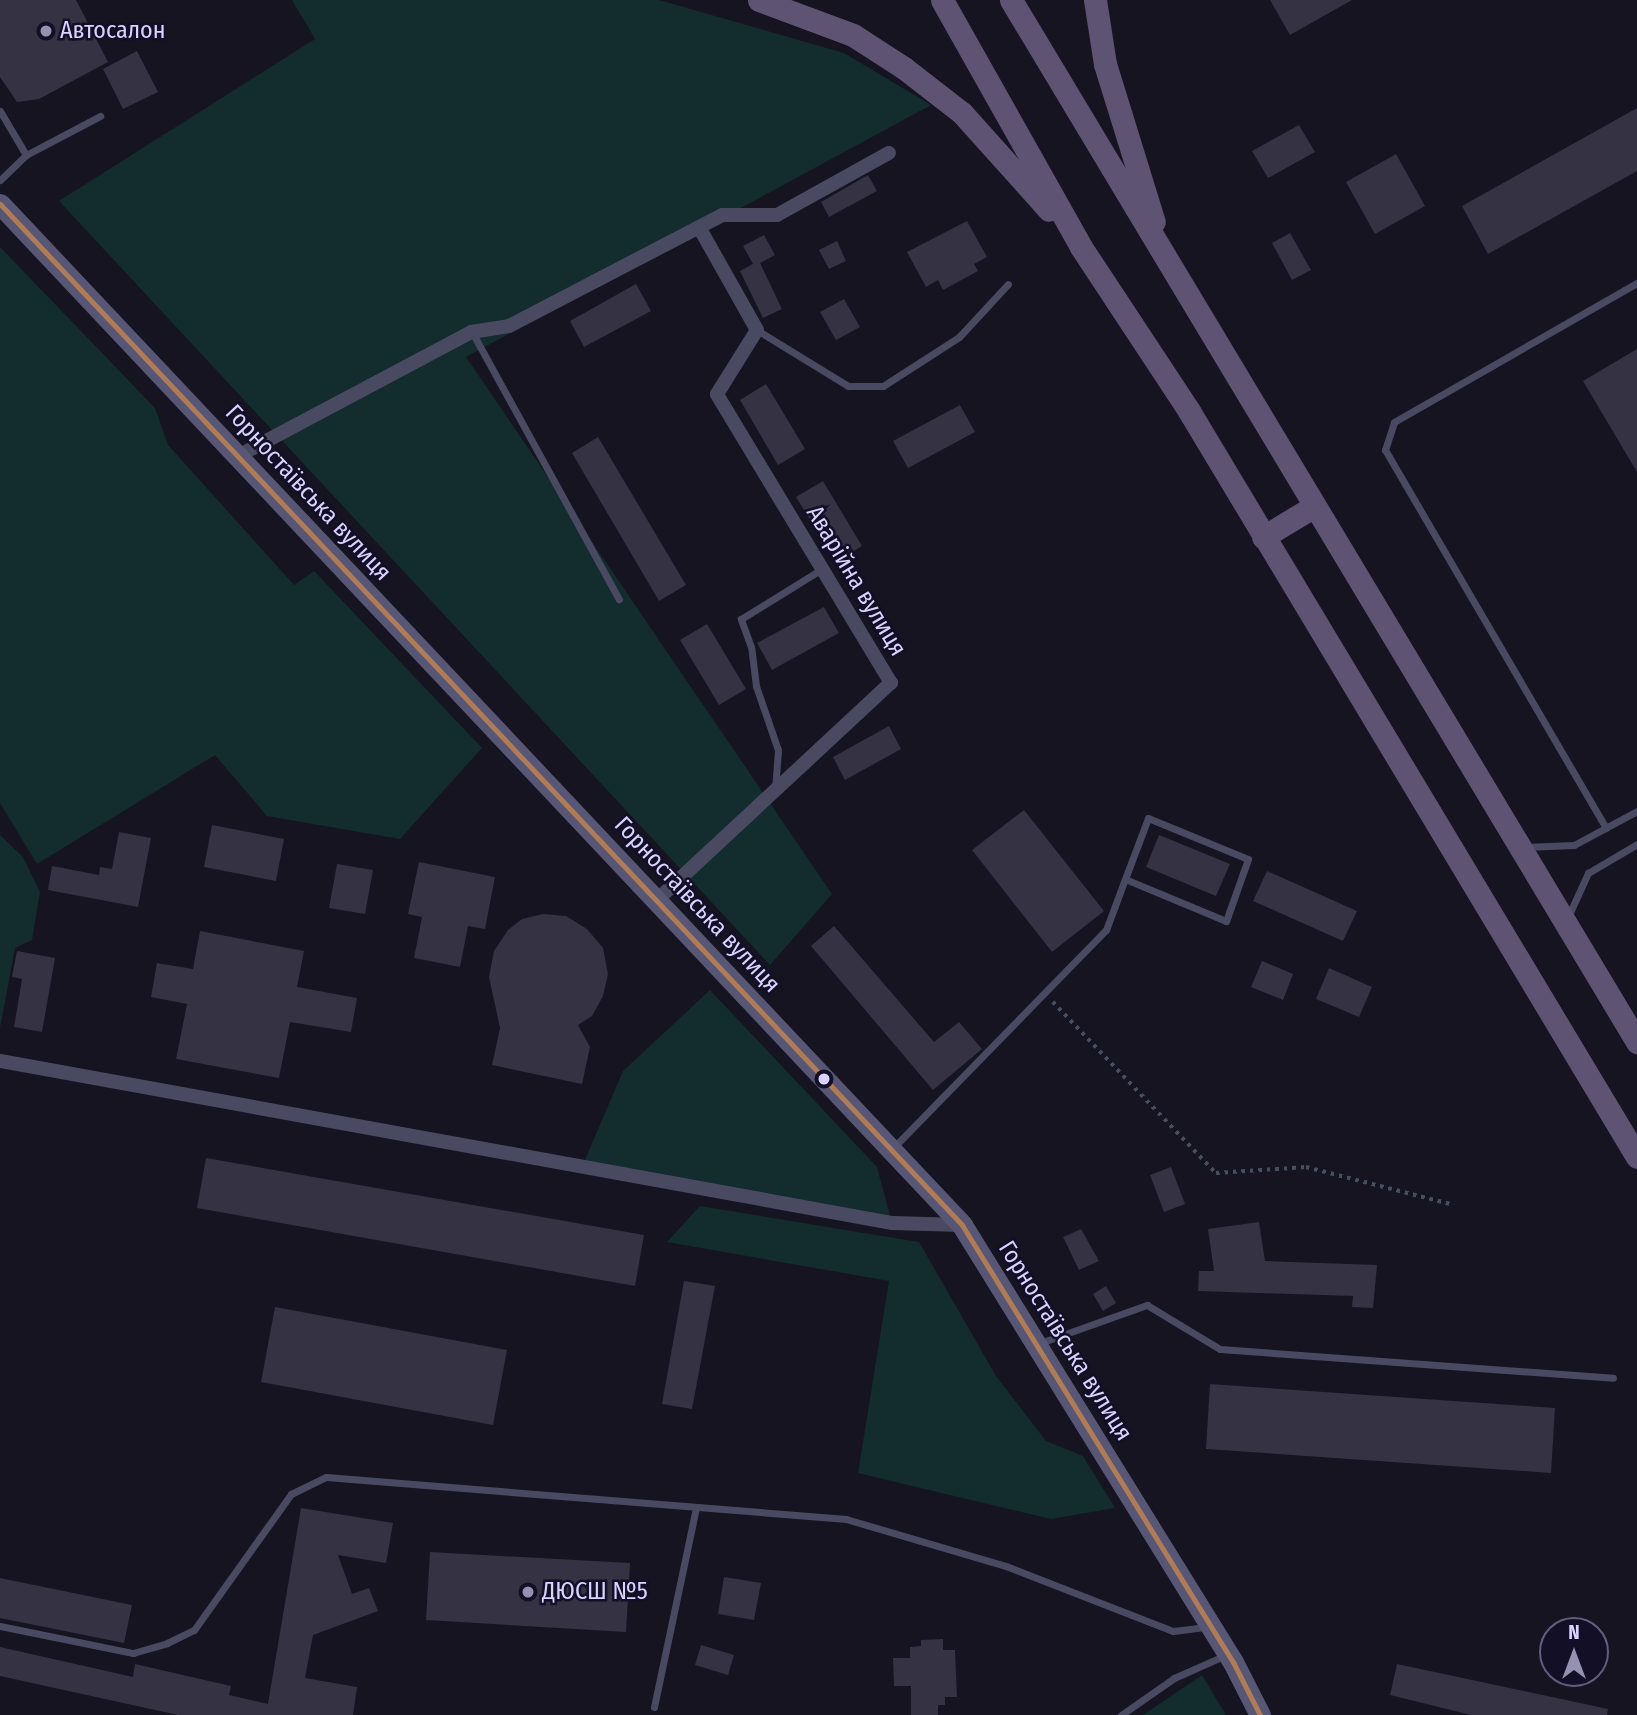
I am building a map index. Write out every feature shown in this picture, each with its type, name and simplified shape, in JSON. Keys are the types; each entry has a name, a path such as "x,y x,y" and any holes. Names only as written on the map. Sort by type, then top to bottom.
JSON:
{"main road":[{"path":"760,0 853,35 904,68 961,113 1081,247"},
{"path":"942,0 1081,247 1189,411 1637,1157"},
{"path":"1011,0 1313,507 1637,1042"},
{"path":"1095,0 1109,77 1168,265"},
{"name":"Горностаївська вулиця","path":"0,204 962,1225 1228,1654 1261,1715"},
{"path":"1263,537 1313,507"}],"street":[{"path":"238,456 471,332 509,326 722,215 777,215 889,153"},
{"path":"699,227 757,330"},
{"name":"Аварійна вулиця","path":"656,901 891,683 717,394 757,330"},
{"path":"0,1061 879,1221 962,1225"}],"lane":[{"path":"0,111 26,155"},
{"path":"0,180 26,155 100,116"},
{"path":"1606,828 1385,450 1394,422 1637,283"},
{"path":"757,330 848,386 883,386 959,337 1008,284"},
{"path":"471,332 619,599"},
{"path":"775,790 778,750 756,686 751,647 741,619 822,569"},
{"path":"1520,847 1574,845 1637,811"},
{"path":"891,1150 1106,930 1125,879 1148,818 1248,859 1226,921 1125,879"},
{"path":"1565,922 1588,873 1637,844"},
{"path":"1036,1344 1147,1305 1220,1349 1613,1378"},
{"path":"0,1626 133,1653 167,1643 194,1630 291,1494 326,1477 846,1518 1006,1566 1173,1631 1211,1627"},
{"path":"654,1707 696,1507"},
{"path":"1121,1715 1174,1678 1228,1654"}],"path":[{"path":"1044,993 1216,1173 1307,1167 1454,1205"}],"green space":[{"path":"292,0 659,0 844,53 931,105 466,357 832,894 770,965 59,201 315,39"},
{"path":"0,247 155,408 168,445 294,585 314,571 482,748 400,839 267,816 215,755 37,864 0,803"},
{"path":"0,835 23,857 40,892 32,940 15,948 0,1028"},
{"path":"710,990 877,1167 892,1223 581,1169 623,1071"},
{"path":"700,1206 919,1242 996,1376 1046,1441 1083,1456 1115,1508 1051,1519 858,1473 889,1281 667,1242"},
{"path":"1202,1675 1226,1715 1143,1715"}],"building":[{"name":"Автосалон","path":"0,0 76,0 108,62 39,99 17,102 0,77"},
{"path":"1270,0 1352,0 1290,35"},
{"path":"137,51 158,92 123,109 103,69"},
{"path":"1637,108 1637,171 1488,254 1462,206"},
{"path":"1299,125 1315,152 1268,178 1252,151"},
{"path":"1396,154 1425,206 1375,234 1346,182"},
{"path":"868,175 877,191 829,217 821,202"},
{"path":"967,221 987,257 974,264 978,271 943,290 938,280 926,287 907,252"},
{"path":"1290,233 1311,270 1292,280 1272,243"},
{"path":"764,235 775,255 760,263 782,309 763,318 740,271 753,264 743,246"},
{"path":"837,241 846,261 829,269 819,250"},
{"path":"636,284 651,311 584,347 570,321"},
{"path":"844,299 860,327 836,340 820,312"},
{"path":"1637,349 1637,472 1583,381"},
{"path":"766,384 805,449 778,465 740,400"},
{"path":"960,405 975,432 908,468 893,441"},
{"path":"598,437 686,585 659,601 572,453"},
{"path":"823,481 862,546 836,562 796,497"},
{"path":"824,607 839,633 772,670 757,643"},
{"path":"707,624 746,689 719,705 680,640"},
{"path":"889,726 901,749 845,780 833,757"},
{"path":"1024,810 1104,911 1052,952 972,850"},
{"path":"212,825 284,839 276,881 204,867"},
{"path":"119,832 151,838 138,907 48,890 52,866 99,875 100,867 112,869"},
{"path":"1159,835 1230,864 1216,896 1146,867"},
{"path":"419,862 495,877 485,929 468,926 460,967 414,958 422,917 408,914"},
{"path":"337,864 373,870 365,914 329,908"},
{"path":"1267,871 1357,911 1343,941 1253,901"},
{"path":"543,914 566,916 587,929 603,948 608,974 603,996 592,1016 578,1025 590,1047 582,1084 492,1065 500,1028 489,977 494,951 508,930 522,919"},
{"path":"834,926 934,1042 959,1022 982,1049 933,1090 811,946"},
{"path":"200,931 304,951 297,987 357,998 351,1032 290,1022 279,1078 176,1059 187,1004 151,997 157,963 193,969"},
{"path":"17,951 55,958 42,1032 14,1027 22,979 12,977"},
{"path":"1262,961 1293,974 1283,1000 1251,987"},
{"path":"1329,968 1372,987 1359,1017 1316,999"},
{"path":"206,1158 644,1235 635,1286 197,1208"},
{"path":"1171,1167 1185,1204 1164,1212 1150,1175"},
{"path":"1259,1222 1265,1261 1377,1265 1373,1308 1352,1307 1353,1296 1198,1291 1199,1271 1214,1271 1208,1229"},
{"path":"1081,1229 1099,1261 1079,1270 1063,1237"},
{"path":"684,1281 715,1286 692,1409 662,1404"},
{"path":"1106,1286 1116,1303 1103,1311 1093,1294"},
{"path":"275,1307 507,1350 493,1425 261,1382"},
{"path":"1210,1384 1555,1408 1551,1473 1206,1449"},
{"path":"301,1508 393,1523 386,1563 338,1555 352,1594 369,1588 378,1611 313,1635 305,1678 357,1687 353,1715 178,1715 0,1676 0,1647 133,1677 135,1664 231,1686 229,1695 268,1704"},
{"name":"ДЮСШ №5","path":"430,1552 630,1563 626,1632 426,1620"},
{"path":"724,1577 761,1583 754,1620 718,1614"},
{"path":"0,1578 132,1605 124,1643 0,1618"},
{"path":"943,1639 943,1650 955,1650 957,1697 945,1697 945,1705 938,1705 938,1715 911,1715 911,1686 894,1686 893,1658 910,1658 910,1647 921,1646 921,1640"},
{"path":"701,1645 734,1655 728,1675 695,1665"},
{"path":"1397,1664 1608,1709 1607,1715 1471,1715 1390,1695"}],"transit line":[{"path":"0,204 962,1225 1233,1662 1260,1715"}],"place":[{"name":"Автосалон","path":"46,31"},
{"name":"ДЮСШ №5","path":"528,1592"}]}
